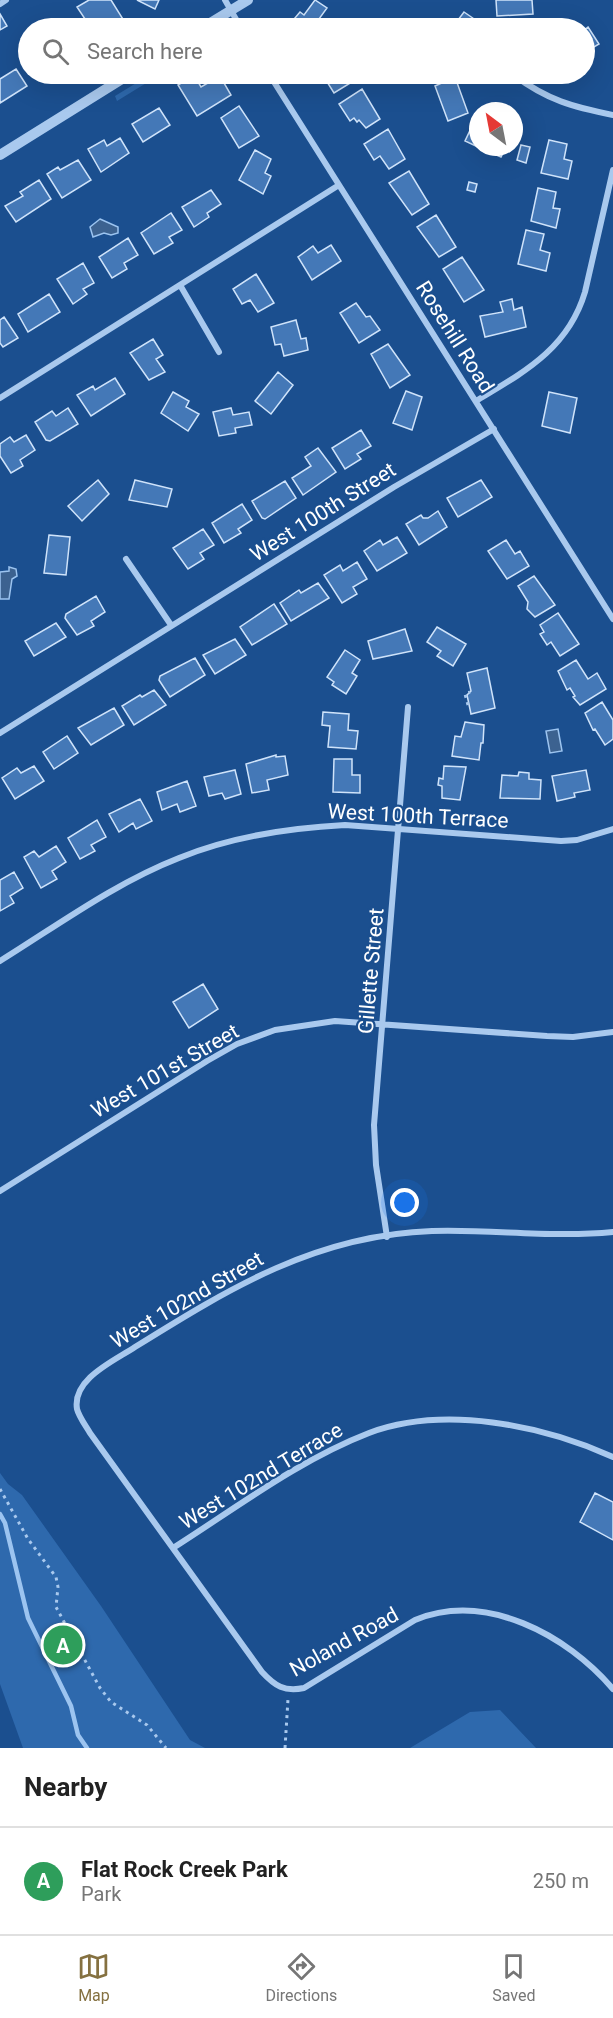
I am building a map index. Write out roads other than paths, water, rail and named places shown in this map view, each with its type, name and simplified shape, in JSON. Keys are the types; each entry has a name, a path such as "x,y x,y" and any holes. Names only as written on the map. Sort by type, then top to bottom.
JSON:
{"street":[{"path":"0,4 6,0"},
{"path":"225,0 236,18"},
{"path":"219,18 248,0"},
{"path":"0,155 114,84"},
{"name":"Rosehill Road","path":"275,84 613,618"},
{"path":"526,84 555,101 613,115"},
{"path":"476,401 545,356 564,337 580,308 585,292 613,170"},
{"path":"0,398 339,185"},
{"path":"180,285 219,352"},
{"name":"West 100th Street","path":"0,732 394,487 494,429"},
{"path":"126,558 171,625"},
{"name":"Gillette Street","path":"387,1237 376,1165 374,1125 408,708"},
{"name":"West 100th Terrace","path":"0,961 107,895 180,857 231,840 312,827 400,828 561,841 577,840 613,829"},
{"name":"West 101st Street","path":"0,1191 237,1044 275,1030 306,1023 335,1020 547,1036 613,1032"},
{"name":"West 102nd Street","path":"76,1397 85,1381 121,1356 247,1280 287,1262 345,1244 429,1231 480,1231 537,1235 613,1232"},
{"name":"Noland Road","path":"76,1397 78,1412 90,1433 272,1683 289,1691 304,1688 415,1620 433,1613 453,1610 488,1613 520,1622 549,1635 580,1656 613,1689"},
{"name":"West 102nd Terrace","path":"173,1548 313,1460 372,1432 403,1424 449,1420 490,1422 527,1428 578,1442 613,1457"}],"waterway":[{"path":"0,1514 5,1523 28,1618 71,1706 78,1735 87,1748"}],"place":[{"name":"Flat Rock Creek Park","path":"63,1645"}]}
